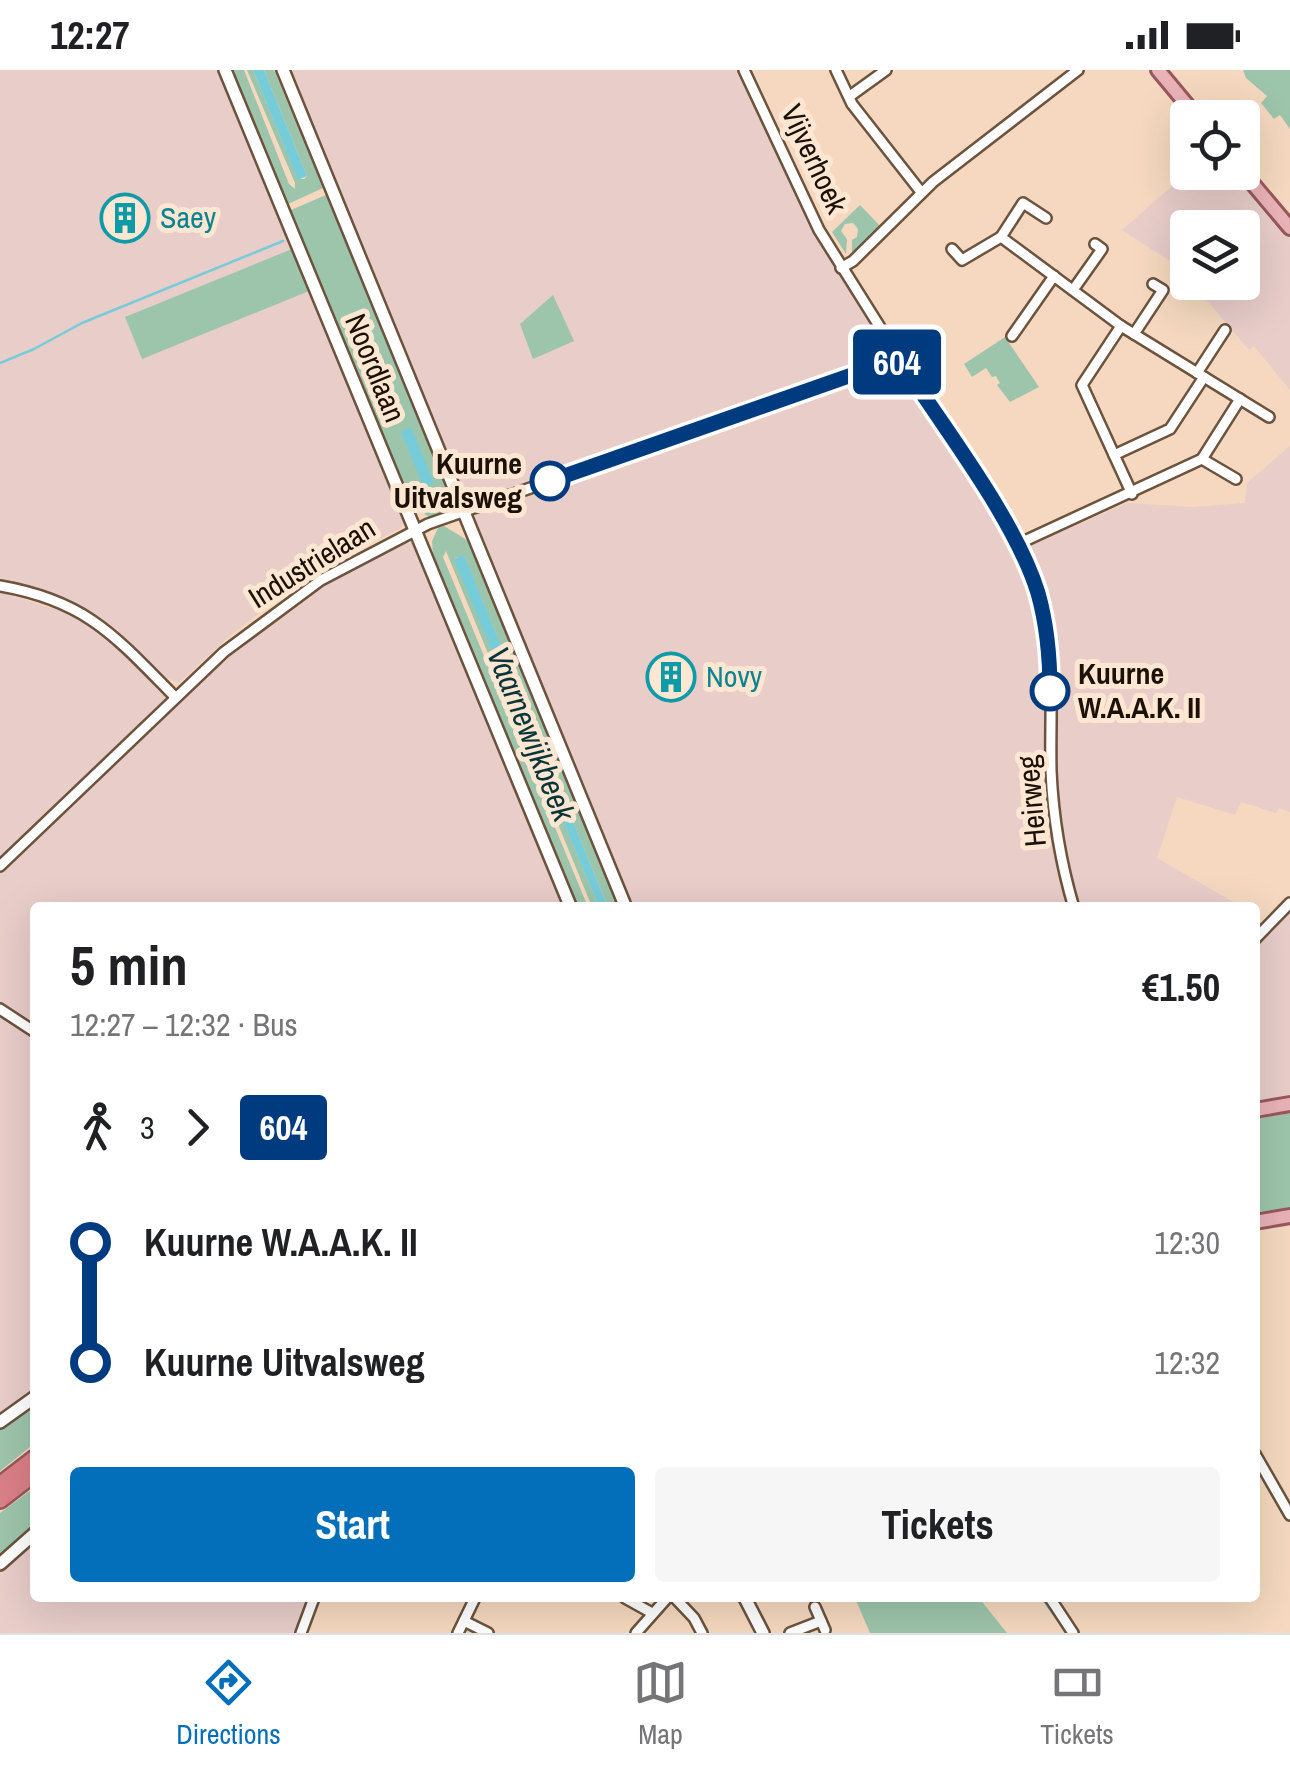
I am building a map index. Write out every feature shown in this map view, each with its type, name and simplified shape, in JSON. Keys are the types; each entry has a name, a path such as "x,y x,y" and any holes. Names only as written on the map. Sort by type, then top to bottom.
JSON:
{"highway":[{"path":"4,1492 30,1464"},
{"path":"4,1492 30,1483"}],"main road":[{"path":"1158,70 1183,100"},
{"path":"1258,190 1290,228"},
{"path":"1260,1109 1290,1104"},
{"path":"1260,1221 1290,1216"}],"street":[{"name":"Noordlaan","path":"225,70 569,902"},
{"name":"Noordlaan","path":"283,70 624,902"},
{"name":"Vijverhoek","path":"744,70 819,230 841,268"},
{"path":"836,70 852,104 921,192"},
{"path":"850,96 886,70"},
{"path":"841,268 853,261 921,192 1078,70"},
{"path":"952,249 962,260 1000,236 1019,201 1046,218"},
{"path":"1000,236 1121,326 1269,417"},
{"path":"1073,290 1102,250"},
{"name":"Heirweg","path":"841,268 888,340 891,358 910,375 1018,544 1037,591 1046,631 1053,791 1072,902"},
{"path":"1012,336 1054,276"},
{"path":"1134,334 1163,290 1153,284"},
{"path":"1121,326 1082,384 1132,494"},
{"path":"1114,455 1170,428 1225,330"},
{"name":"Industrielaan","path":"0,866 224,652 321,580 414,530 891,358"},
{"path":"1018,544 1202,459 1240,399"},
{"path":"1202,459 1236,480"},
{"path":"0,586 57,600 92,618 176,697"},
{"path":"1260,934 1290,903"},
{"path":"0,1009 30,1029"},
{"path":"0,1422 30,1401"},
{"path":"1260,1463 1290,1516"},
{"path":"0,1564 30,1537"},
{"path":"301,1633 313,1602"},
{"path":"458,1633 473,1602"},
{"path":"631,1602 652,1613"},
{"path":"636,1633 663,1602"},
{"path":"679,1602 702,1633"},
{"path":"747,1602 763,1633"},
{"path":"1053,1602 1074,1633"},
{"path":"790,1633 822,1625 815,1607"},
{"path":"464,1622 488,1633"}],"shaded area":[{"path":"0,70 223,70 377,445 404,521 401,528 284,595 233,633 179,683 164,677 114,627 77,603 0,580"},
{"path":"285,70 740,70 819,236 879,333 884,354 877,362 468,502 463,500"},
{"path":"1170,188 1250,190 1290,237 1290,390 1254,346 1249,350 1206,300 1260,300 1260,210 1170,210 1170,261 1122,230"},
{"path":"887,369 900,370 909,379 1024,565 1044,649 1048,806 1056,859 1069,902 630,902 473,519 478,512"},
{"path":"1290,446 1290,812 1279,808 1276,813 1241,802 1235,815 1177,797 1157,858 1233,902 1078,902 1061,825 1055,774 1056,660 1043,590 1027,546 1128,503 1193,507 1245,503 1247,483"},
{"path":"402,542 415,544 565,902 30,902 30,1023 0,1002 0,873 238,646 317,588"},
{"path":"0,592 77,616 109,638 166,699 0,860"},
{"path":"1290,913 1290,1098 1260,1102 1260,942"},
{"path":"0,1015 30,1035 30,1393 0,1413"},
{"path":"30,1547 30,1602 306,1602 294,1633 0,1633 0,1574"}],"green space":[{"path":"233,70 244,70 289,184 295,189 247,70 253,70 298,179 304,179 307,176 264,70 274,70 323,188 288,204"},
{"path":"1243,70 1290,70 1290,129 1280,115 1274,119 1261,103 1267,96 1246,78"},
{"path":"326,195 451,499 448,511 430,518 412,504 291,210"},
{"path":"860,205 881,227 852,255 852,240 858,229 853,223 845,224 841,231 847,239 846,254 832,232"},
{"path":"292,249 309,291 142,359 125,317"},
{"path":"553,295 574,341 533,359 520,324"},
{"path":"1005,337 1039,387 1010,402 997,385 1000,383 996,376 992,377 986,368 972,377 964,364"},
{"path":"444,526 467,540 617,902 606,902 464,556 455,558 597,902 590,902 446,551 443,557 586,902 575,902 433,555 432,541 438,528"},
{"path":"1290,1113 1290,1211 1260,1215 1260,1118"},
{"path":"30,1406 30,1447 0,1471 0,1427"},
{"path":"30,1491 30,1531 0,1557 0,1513"},
{"path":"857,1602 982,1602 1007,1633 870,1633"}],"water":[{"path":"253,70 264,70 307,176 298,180"},
{"path":"411,427 434,483 424,488 401,432"},
{"path":"464,555 606,902 597,902 454,559"}],"waterway":[{"name":"Vaarnewijkbeek","path":"0,363 82,323 283,241"},
{"path":"1045,1602 1067,1633"}],"bus line":[{"name":"604","path":"550,481 891,358 910,375 1018,544 1043,613 1050,691"}],"place":[{"name":"Saey","path":"125,218"},
{"name":"Kuurne Uitvalsweg","path":"550,481"},
{"name":"Novy","path":"671,677"},
{"name":"Kuurne W.A.A.K. II","path":"1050,691"}]}
